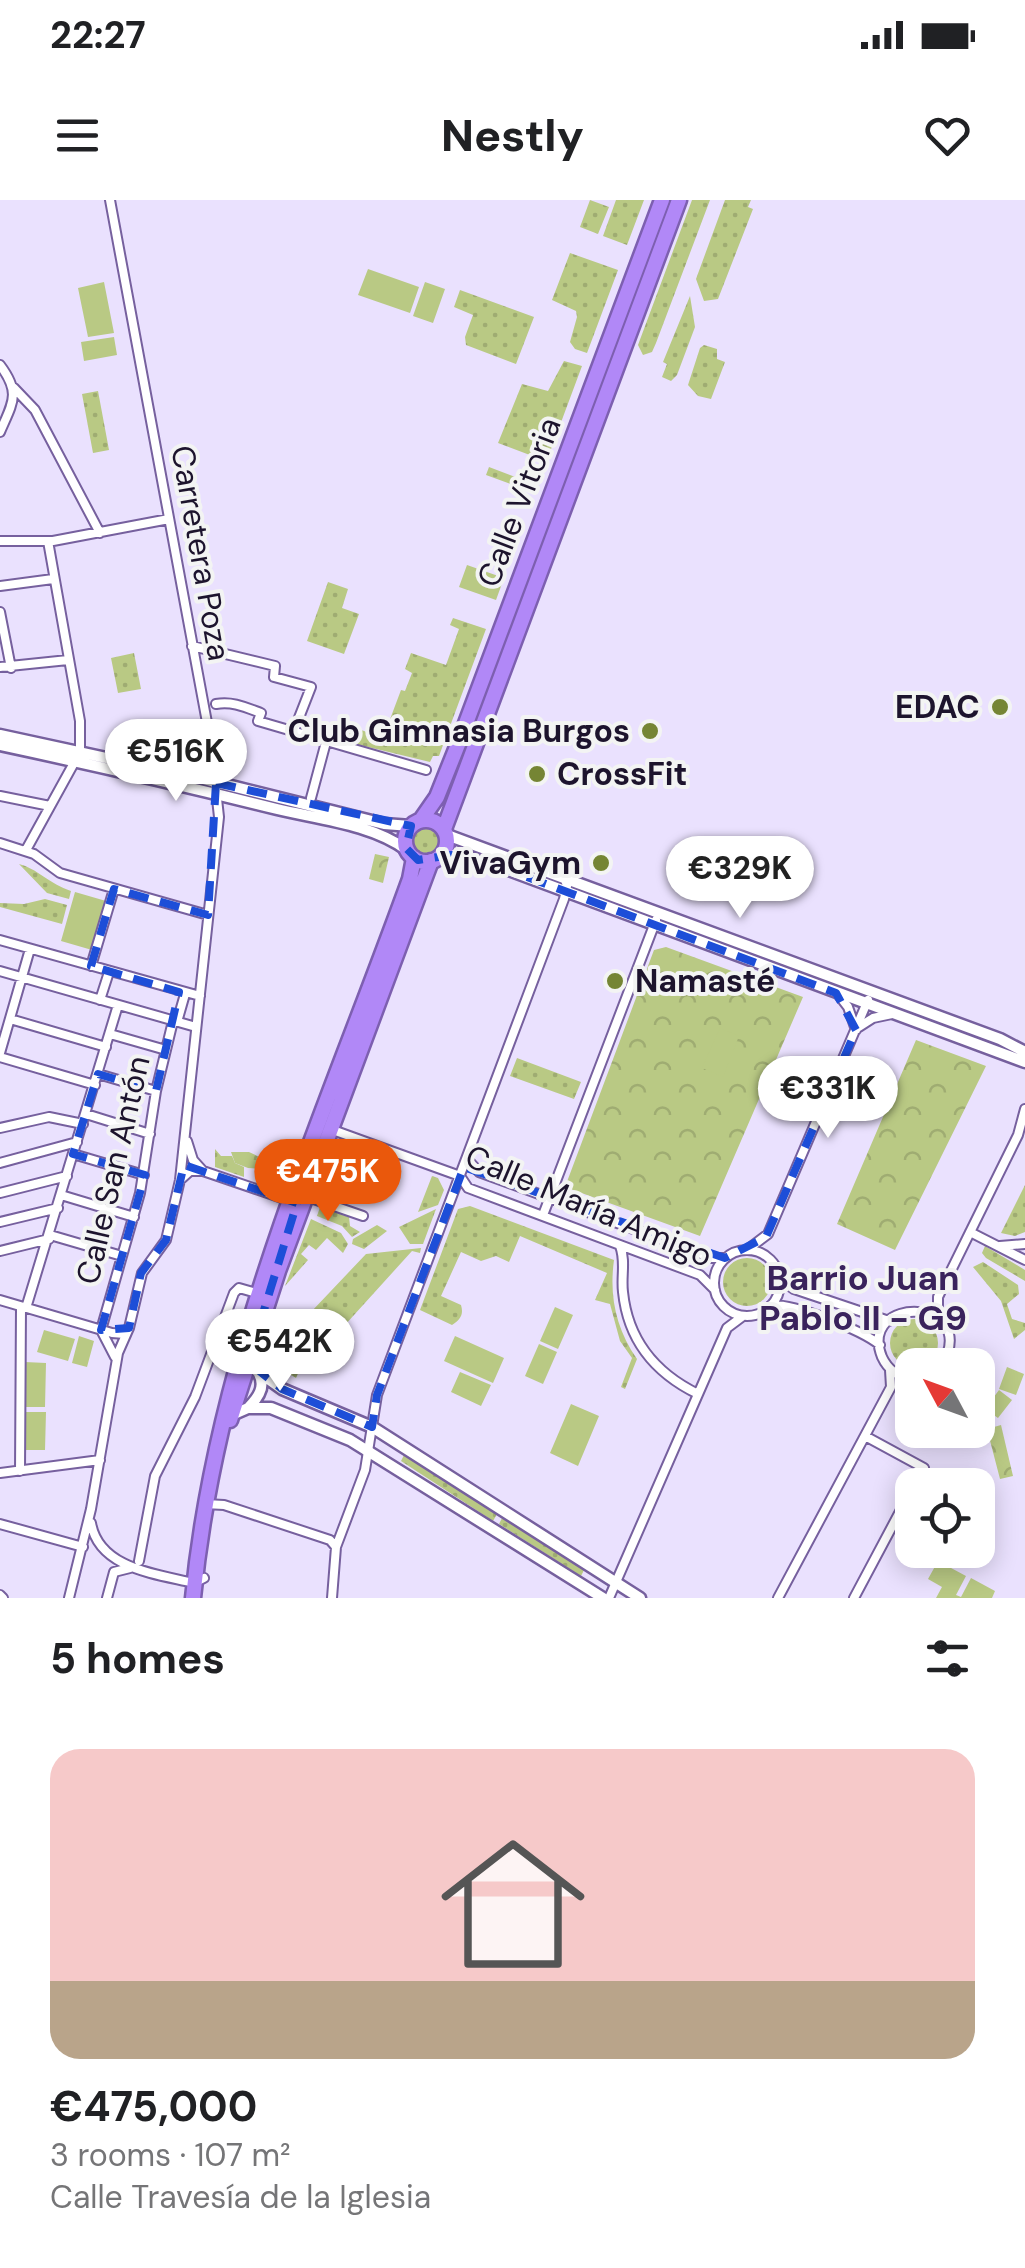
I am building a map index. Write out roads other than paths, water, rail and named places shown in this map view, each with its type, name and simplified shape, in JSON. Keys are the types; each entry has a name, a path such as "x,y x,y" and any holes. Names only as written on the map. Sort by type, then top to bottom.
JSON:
{"highway":[{"name":"Calle Vitoria","path":"416,823 437,797 459,742 662,200"},
{"name":"Calle Vitoria","path":"446,832 675,200"},
{"path":"202,1598 197,1586 208,1504 232,1415 298,1198 330,1129 446,832 434,821 416,823 406,837 412,874 298,1198 248,1365 208,1504"},
{"path":"410,854 436,859"}],"main road":[{"path":"0,735 78,757 384,824 416,823"},
{"path":"0,745 78,757"},
{"path":"217,788 376,834 410,854"},
{"path":"446,832 1025,1052"},
{"path":"436,859 451,855 494,866 1025,1062"},
{"path":"248,1365 282,1389 372,1427 640,1598"},
{"path":"248,1365 262,1388 248,1408"},
{"path":"301,1418 309,1400"},
{"path":"232,1415 248,1408 271,1408 369,1450 606,1598"}],"street":[{"name":"Carretera Poza","path":"69,1598 91,1509 116,1362 142,1273 166,1240 180,1180 219,818 192,646 110,200"},
{"path":"0,365 35,410 100,533"},
{"path":"0,379 12,384"},
{"path":"0,432 14,401 12,384"},
{"path":"0,540 48,541 169,519"},
{"path":"26,850 78,757 80,722 48,541"},
{"path":"0,586 53,578"},
{"path":"0,612 11,668"},
{"path":"192,646 277,667 274,677 311,687 293,734"},
{"path":"0,667 68,660"},
{"path":"216,704 243,706 261,713 258,721 293,734 426,770"},
{"path":"311,798 326,742"},
{"path":"0,796 50,806"},
{"path":"0,843 26,850 60,873 208,915"},
{"path":"332,1598 336,1547 369,1450 377,1395 566,892 564,876"},
{"path":"91,966 114,888"},
{"path":"543,1216 659,912"},
{"path":"0,940 200,996"},
{"path":"30,949 0,1055 95,1085"},
{"path":"801,979 806,967"},
{"path":"0,971 196,1031"},
{"path":"100,1000 109,972"},
{"path":"728,1326 724,1306 715,1290 716,1276 725,1258 748,1250 766,1237 872,992"},
{"path":"836,993 848,1007 856,1030"},
{"name":"Calle San Antón","path":"101,1330 144,1175 166,1050 185,994"},
{"path":"20,1471 24,1308 118,1006"},
{"path":"856,1030 872,1018 892,1014"},
{"path":"932,1029 937,1016"},
{"path":"10,1018 106,1047"},
{"path":"110,1034 166,1050"},
{"path":"98,1074 156,1091"},
{"path":"949,1348 938,1319 938,1297 1018,1135 1025,1109"},
{"path":"0,1128 50,1117 84,1119 150,1134"},
{"path":"1018,1135 1025,1127"},
{"name":"Calle María Amigo","path":"330,1129 460,1176 468,1188 705,1277 715,1290"},
{"path":"186,1134 193,1160 203,1171"},
{"path":"0,1162 77,1142"},
{"path":"73,1154 144,1175"},
{"name":"Calle María Amigo","path":"467,1159 479,1172 712,1258 725,1258"},
{"path":"180,1180 187,1172 203,1171 363,1216"},
{"path":"0,1193 67,1176"},
{"path":"451,1200 468,1188"},
{"path":"62,1195 134,1216"},
{"path":"0,1222 58,1208"},
{"path":"970,1232 1025,1260"},
{"path":"0,1251 49,1237 122,1256"},
{"path":"766,1237 780,1280 889,1321"},
{"path":"1000,1246 1025,1244"},
{"path":"619,1245 624,1262 624,1299 636,1340 660,1371 698,1394"},
{"path":"748,1250 762,1253 773,1263"},
{"path":"624,1262 639,1252"},
{"path":"771,1305 780,1280"},
{"path":"137,1565 157,1472 195,1396 236,1289 254,1292"},
{"path":"778,1598 890,1387 890,1370 880,1345 889,1321 938,1297"},
{"path":"0,1300 125,1334"},
{"path":"606,1598 728,1326 771,1305 782,1305 860,1333 880,1345"},
{"path":"724,1306 743,1316"},
{"path":"918,1310 938,1319"},
{"path":"101,1330 116,1362"},
{"path":"890,1370 895,1372"},
{"path":"890,1387 895,1385"},
{"path":"865,1436 924,1468"},
{"path":"0,1474 100,1460"},
{"path":"208,1504 330,1540 336,1547"},
{"path":"91,1509 92,1529 108,1554 197,1586"},
{"path":"854,1598 895,1522"},
{"path":"0,1524 82,1548"},
{"path":"106,1598 114,1572 137,1565"}],"place":[{"name":"EDAC","path":"1000,707"},
{"name":"Club Gimnasia Burgos","path":"650,731"},
{"name":"CrossFit","path":"537,774"},
{"name":"VivaGym","path":"601,863"},
{"name":"Namasté","path":"615,981"}],"district":[{"name":"Barrio Juan Pablo II - G9","path":"863,1298"}]}
